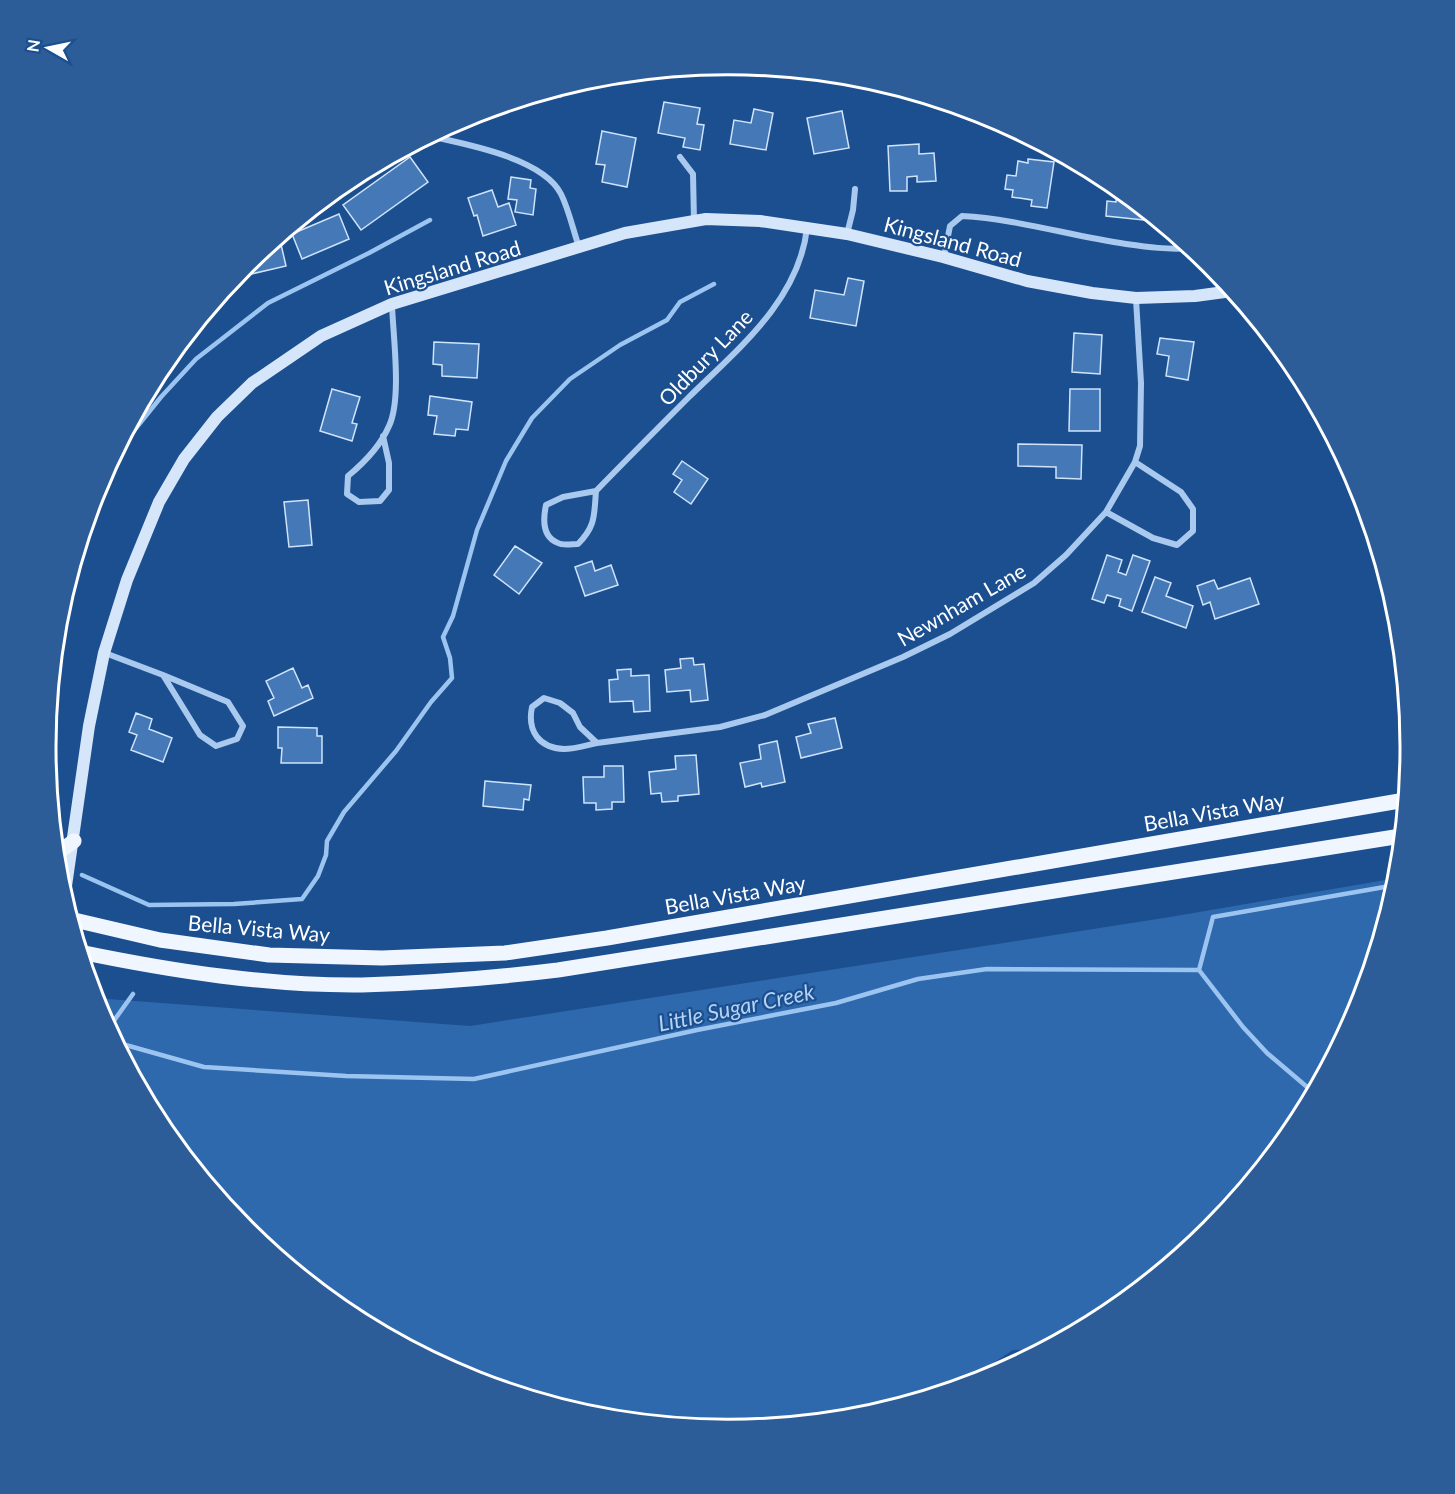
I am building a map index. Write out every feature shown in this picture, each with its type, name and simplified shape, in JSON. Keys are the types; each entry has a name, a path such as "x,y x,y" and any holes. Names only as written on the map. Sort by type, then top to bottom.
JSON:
{"main road":[{"name":"Bella Vista Way","path":"78,920 160,940 269,955 382,958 505,953 619,936 1397,801"},
{"path":"88,954 228,977 302,983 360,985 474,980 558,970 1394,837"},
{"path":"63,849 74,841"}],"street":[{"path":"441,139 496,154 526,165 547,177 561,193 579,247"},
{"path":"680,157 693,174 694,222"},
{"path":"847,234 855,189"},
{"path":"943,257 950,226 962,216 985,217 1087,238 1156,249 1178,248"},
{"name":"Kingsland Road","path":"68,877 89,726 104,652 127,580 159,502 184,459 217,417 252,383 321,336 392,304 625,233 706,219 760,221 847,234 943,257 1027,281 1092,293 1136,298 1195,296 1222,292"},
{"name":"Oldbury Lane","path":"596,490 741,346 766,318 787,290 800,264 805,248 807,228"},
{"name":"Newnham Lane","path":"597,743 580,727 573,713 560,703 544,698 531,707 529,720 536,737 552,747 566,749 731,724 765,715 903,657 950,634 1034,583 1066,555 1106,512 1135,462 1140,446 1141,383 1136,298"},
{"path":"383,436 389,463 389,490 380,501 359,502 347,494 348,476 369,458 383,436 390,425 395,395 392,304"},
{"path":"1106,512 1153,538 1177,545 1192,531 1193,509 1181,492 1135,462"},
{"path":"596,490 590,532 578,544 559,544 548,535 543,520 546,506 563,496 596,490"},
{"path":"104,652 163,675 228,702 243,726 237,740 216,746 200,735 163,675"}],"shaded area":[{"path":"1387,880 1364,963 1330,1044 1309,1083 1261,1156 1203,1222 1137,1280 1101,1306 1026,1350 1013,1350 985,1368 901,1396 859,1406 771,1418 684,1418 596,1406 554,1396 470,1368 430,1350 354,1306 284,1252 252,1222 194,1156 146,1083 105,999 470,1026 1170,917"}],"building":[{"path":"664,102 700,108 697,124 704,125 700,150 683,147 685,138 658,133"},
{"path":"754,109 773,113 766,150 730,144 734,120 751,123"},
{"path":"842,111 849,148 814,154 807,118"},
{"path":"602,131 636,138 627,187 602,182 605,165 596,164"},
{"path":"919,144 919,154 934,153 936,181 917,182 917,176 907,177 907,191 890,191 888,146"},
{"path":"410,157 428,182 361,230 343,205"},
{"path":"1028,159 1054,162 1047,208 1031,206 1032,200 1012,197 1013,190 1005,189 1007,175 1016,176 1018,161 1028,163"},
{"path":"511,177 531,180 530,188 536,189 533,215 515,212 517,200 508,199"},
{"path":"492,190 498,207 509,203 516,225 483,236 477,215 474,216 468,198"},
{"path":"1116,199 1144,220 1106,216 1107,201 1116,202"},
{"path":"339,214 349,239 302,259 292,235"},
{"path":"281,245 286,266 250,274"},
{"path":"848,278 864,281 856,326 810,318 815,290 844,295"},
{"path":"1074,333 1102,335 1100,374 1072,372"},
{"path":"1160,338 1194,342 1188,380 1166,376 1169,356 1157,354"},
{"path":"434,342 479,344 477,378 442,376 442,365 433,364"},
{"path":"332,389 360,397 352,423 357,424 352,441 320,431"},
{"path":"1070,389 1100,389 1100,431 1069,431"},
{"path":"430,396 472,402 468,430 456,429 455,436 434,434 437,416 428,415"},
{"path":"1018,444 1082,445 1081,479 1056,478 1056,467 1018,466"},
{"path":"682,461 708,479 691,504 674,492 682,480 673,474"},
{"path":"308,500 312,545 289,547 284,502"},
{"path":"515,546 542,563 519,594 494,575"},
{"path":"1107,555 1122,560 1118,572 1126,575 1133,555 1150,561 1132,611 1119,606 1121,599 1107,595 1104,603 1092,599"},
{"path":"592,561 595,571 611,565 618,585 585,596 575,567"},
{"path":"1155,577 1171,583 1166,596 1193,606 1186,628 1142,612"},
{"path":"1250,578 1259,604 1215,619 1210,602 1203,605 1197,586 1214,580 1218,589"},
{"path":"693,658 694,665 704,664 708,700 691,702 690,690 667,692 665,670 681,668 680,659"},
{"path":"293,668 302,688 308,685 313,698 274,716 268,701 274,698 266,681"},
{"path":"631,669 631,676 649,675 650,711 634,712 633,701 610,702 609,680 618,679 617,670"},
{"path":"136,713 152,719 149,729 172,738 163,762 131,750 137,735 129,732"},
{"path":"835,718 842,748 801,758 796,737 811,733 808,724"},
{"path":"278,727 317,728 317,736 322,736 322,763 281,763 282,748 278,748"},
{"path":"777,741 785,782 762,787 761,783 745,787 740,763 761,759 759,745"},
{"path":"696,755 699,794 678,796 678,801 662,802 661,793 651,794 649,772 676,769 675,756"},
{"path":"604,766 623,766 624,802 612,802 612,809 596,810 596,803 584,803 583,777 604,777"},
{"path":"485,781 531,785 529,800 524,799 523,810 483,806"}],"waterway":[{"path":"138,425 196,359 268,303 430,220"},
{"path":"82,875 149,905 234,904 302,899 318,876 326,855 327,841 344,812 396,751 431,702 452,678 450,658 443,637 453,616 477,530 506,461 532,418 570,379 620,345 667,320 680,302 714,284"},
{"path":"1199,970 1213,917 1385,887"},
{"name":"Little Sugar Creek","path":"126,1045 204,1067 346,1076 474,1079 697,1030 836,1003 918,979 987,969 1199,970 1243,1027 1267,1053 1307,1087"},
{"path":"114,1020 133,994"}]}
